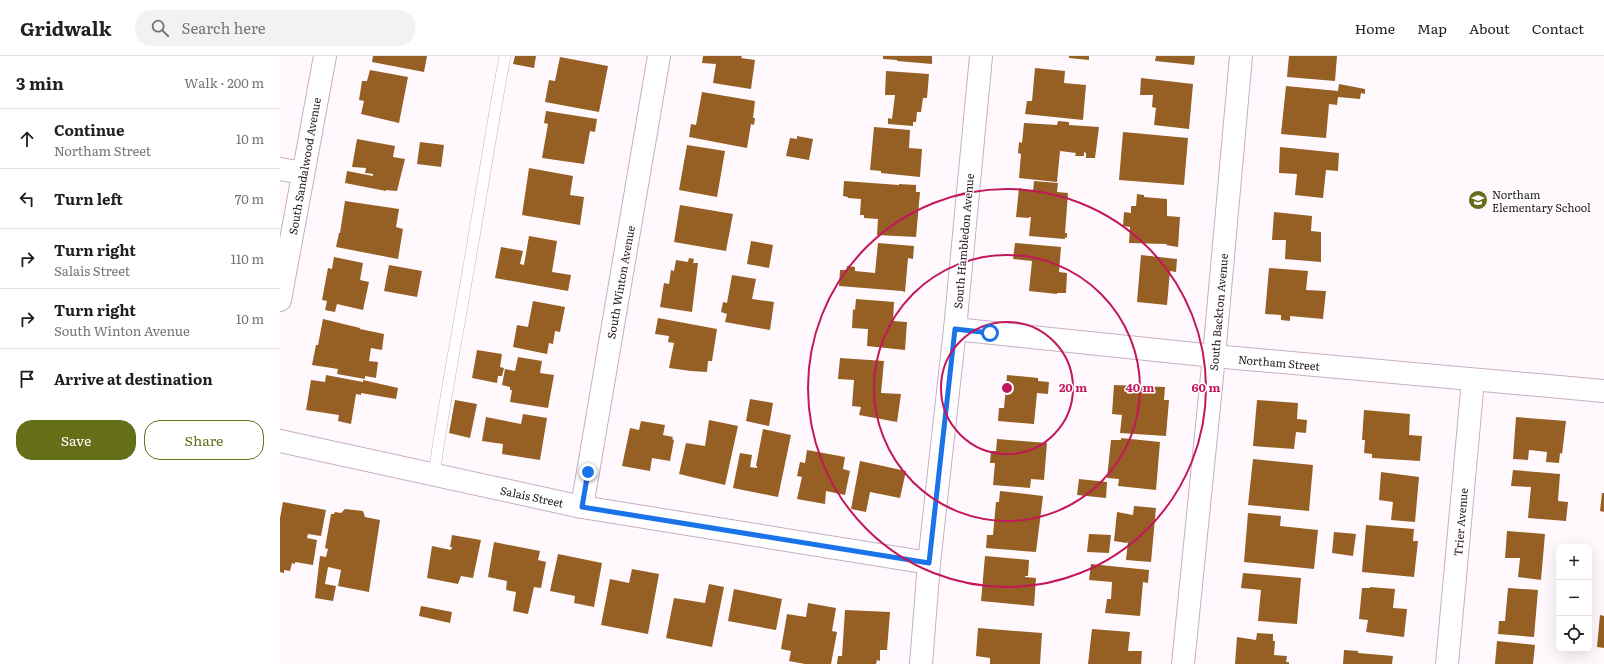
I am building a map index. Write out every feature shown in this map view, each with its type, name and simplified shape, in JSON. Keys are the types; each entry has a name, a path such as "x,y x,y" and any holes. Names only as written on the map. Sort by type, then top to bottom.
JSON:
{"street":[{"name":"South Sandalwood Avenue","path":"280,300 325,56"},
{"name":"South Winton Avenue","path":"582,507 658,56"},
{"name":"South Hambledon Avenue","path":"920,664 929,563 955,329 981,56"},
{"name":"South Backton Avenue","path":"1183,664 1214,356 1241,56"},
{"path":"280,169 303,173"},
{"name":"Northam Street","path":"955,329 1214,356 1604,391"},
{"name":"Trier Avenue","path":"1447,664 1473,380"},
{"name":"Salais Street","path":"280,441 582,507 929,563"}],"lane":[{"path":"434,475 442,419 468,276 492,120 505,56"}],"building":[{"path":"373,56 427,56 424,72 372,62"},
{"path":"515,56 536,56 534,68 513,64"},
{"path":"703,56 742,56 741,58 755,60 751,89 713,83 716,64 702,63"},
{"path":"883,56 932,56 932,64 883,59"},
{"path":"1069,56 1089,56 1089,60 1069,58"},
{"path":"1156,56 1195,56 1194,65 1155,61"},
{"path":"1289,56 1337,56 1335,81 1287,77"},
{"path":"560,57 608,66 599,112 545,102 549,80 555,81"},
{"path":"1035,68 1065,71 1064,83 1086,85 1083,120 1025,114 1027,101 1032,101"},
{"path":"370,70 408,77 399,123 361,114 364,101 359,100 362,81 367,81"},
{"path":"886,71 929,74 927,98 923,98 921,112 917,112 916,122 913,122 913,126 888,124 888,118 892,119 895,95 885,95"},
{"path":"1141,78 1193,84 1189,129 1154,125 1156,108 1152,107 1153,95 1140,95"},
{"path":"1339,84 1365,89 1365,94 1361,93 1360,99 1338,97 1337,105 1329,104 1326,138 1281,134 1286,86 1338,91"},
{"path":"702,92 755,101 753,118 755,118 754,125 751,124 747,148 689,137 691,124 696,125"},
{"path":"546,111 597,119 595,132 590,131 584,164 542,158 548,124 544,123"},
{"path":"1058,121 1069,122 1069,125 1099,127 1095,158 1086,158 1086,153 1084,152 1084,156 1075,156 1076,153 1060,151 1057,182 1019,178 1021,154 1018,153 1019,142 1022,143 1024,123 1057,125"},
{"path":"874,127 910,130 909,148 922,149 920,177 881,173 881,171 870,170"},
{"path":"1123,132 1188,138 1184,185 1119,180"},
{"path":"797,136 813,139 809,160 786,156 790,138 797,139"},
{"path":"357,139 395,146 393,157 405,159 397,191 386,191 345,183 347,171 373,176 373,174 365,173 366,168 352,167"},
{"path":"420,142 444,145 441,167 417,164"},
{"path":"687,145 725,151 717,197 679,190"},
{"path":"1280,147 1339,153 1338,171 1326,170 1323,198 1295,195 1297,174 1279,173"},
{"path":"529,168 573,176 570,195 584,197 580,225 522,215"},
{"path":"844,181 916,185 916,192 920,192 916,237 877,235 878,219 864,218 864,215 860,215 861,199 843,196"},
{"path":"1034,181 1058,183 1057,192 1068,193 1065,233 1067,233 1067,238 1029,236 1031,217 1016,217 1019,188 1033,191"},
{"path":"1137,194 1144,195 1144,197 1167,199 1167,216 1180,217 1178,247 1166,245 1167,244 1129,243 1130,227 1123,226 1124,212 1131,213 1131,206 1136,206"},
{"path":"345,201 399,209 396,227 403,229 398,259 336,247 340,233"},
{"path":"680,205 733,214 726,251 674,242"},
{"path":"1274,212 1312,216 1311,231 1321,232 1321,262 1285,259 1286,240 1272,240"},
{"path":"529,236 557,241 552,272 571,275 568,291 495,278 501,247 523,251 520,264 524,265"},
{"path":"751,241 773,245 769,268 747,264"},
{"path":"878,243 914,246 913,259 908,258 905,292 839,286 840,270 847,270 847,266 855,267 855,271 875,273"},
{"path":"1015,243 1061,247 1059,272 1067,273 1066,293 1057,294 1029,291 1032,261 1013,259"},
{"path":"1141,255 1177,259 1176,272 1170,271 1167,305 1137,302"},
{"path":"334,257 363,263 360,280 369,282 363,310 337,304 335,312 325,310 327,301 322,300 328,268 332,269"},
{"path":"689,258 694,259 693,263 698,263 692,312 660,307 664,283 669,284 671,270 674,271 676,260 688,262"},
{"path":"389,265 422,271 417,297 384,291"},
{"path":"1269,268 1308,271 1306,290 1326,291 1323,319 1290,316 1290,321 1281,320 1281,315 1265,314"},
{"path":"732,275 756,279 752,299 774,302 770,330 725,322 727,314 721,312 723,302 727,303"},
{"path":"856,299 894,302 893,321 907,322 905,350 867,346 868,329 852,328 853,309 855,310"},
{"path":"533,301 565,307 560,332 555,331 553,344 549,343 547,354 513,347 517,325 528,327"},
{"path":"658,318 717,329 712,361 708,361 707,372 669,368 674,343 668,342 669,336 655,334"},
{"path":"323,319 384,334 382,350 371,348 369,361 378,362 376,378 365,376 365,379 337,374 338,369 312,365"},
{"path":"477,350 502,354 500,367 504,368 502,376 498,376 497,383 472,378"},
{"path":"518,357 542,361 540,373 554,375 548,408 510,402 512,390 510,390 510,387 502,385 505,369 515,371"},
{"path":"840,358 884,361 881,393 901,394 897,422 859,415 861,407 852,406 854,380 838,379"},
{"path":"326,375 363,382 363,380 398,388 396,399 361,393 361,395 356,394 351,424 338,421 339,415 306,410 311,380 325,382"},
{"path":"1007,375 1038,378 1038,381 1049,382 1048,394 1037,393 1034,424 998,421 999,408 1004,408"},
{"path":"1114,385 1165,387 1164,400 1169,400 1166,436 1120,433 1122,415 1112,414"},
{"path":"750,399 773,403 769,426 746,421"},
{"path":"455,400 477,404 470,438 449,433"},
{"path":"1257,400 1298,403 1297,419 1307,420 1306,433 1296,432 1294,449 1253,446"},
{"path":"1364,410 1410,414 1409,435 1422,436 1420,461 1372,458 1372,454 1364,453 1365,440 1362,440"},
{"path":"523,414 547,418 540,460 502,454 503,444 482,441 486,417 521,424"},
{"path":"1516,417 1566,421 1562,454 1560,453 1559,463 1546,462 1547,452 1529,450 1528,460 1513,459"},
{"path":"709,420 738,426 725,485 679,474 686,443 705,446"},
{"path":"641,421 665,425 663,435 673,437 672,439 674,440 670,461 652,458 650,471 622,466 630,428 639,430"},
{"path":"763,429 791,435 778,497 733,488 740,453 752,455 750,467 757,468 756,466"},
{"path":"1121,438 1160,442 1156,490 1118,486 1119,479 1107,478 1111,440 1121,440"},
{"path":"997,439 1047,443 1044,480 1031,479 1030,488 993,485 995,463 990,463 991,451 996,451"},
{"path":"807,450 845,457 843,469 850,471 845,495 826,491 825,504 797,499 802,477 797,476 800,462 805,463"},
{"path":"1253,459 1313,465 1309,511 1248,505"},
{"path":"860,461 906,471 900,498 870,492 866,512 851,509"},
{"path":"1513,470 1560,474 1558,501 1568,502 1566,521 1528,518 1531,487 1511,486"},
{"path":"1381,472 1419,477 1415,522 1391,520 1393,502 1379,500"},
{"path":"1079,479 1107,482 1106,498 1077,495"},
{"path":"1000,491 1043,496 1036,552 986,548 987,535 993,535 996,502 999,502"},
{"path":"1602,493 1604,493 1604,512 1600,511"},
{"path":"283,502 326,510 321,536 308,534 307,538 317,540 313,565 295,562 295,564 292,563 290,571 284,570 284,573 280,572 280,518"},
{"path":"1134,506 1156,508 1151,562 1126,560 1128,541 1127,543 1114,541 1117,512 1133,515"},
{"path":"345,509 363,511 365,517 380,520 369,592 338,586 341,570 328,567 325,584 336,586 333,601 315,598 320,556 326,557 328,549 325,548 331,514 334,514 335,512 341,513"},
{"path":"1248,513 1281,516 1280,526 1318,530 1314,569 1244,562"},
{"path":"1366,525 1414,529 1413,541 1418,541 1414,577 1362,572"},
{"path":"1507,531 1545,534 1541,580 1518,577 1520,558 1505,558"},
{"path":"1334,532 1356,534 1353,556 1332,553"},
{"path":"1089,534 1111,535 1109,553 1087,552"},
{"path":"452,535 481,540 473,578 461,576 458,584 427,578 432,546 451,550"},
{"path":"494,542 540,551 538,560 546,562 541,588 534,587 528,614 513,611 516,592 506,590 507,581 488,577"},
{"path":"558,554 602,563 594,607 574,603 575,596 550,591"},
{"path":"985,556 1029,560 1028,576 1025,577 1036,578 1034,606 981,601"},
{"path":"1091,564 1149,570 1148,583 1143,582 1140,616 1105,613 1107,599 1111,599 1112,582 1089,580"},
{"path":"632,569 659,574 648,634 601,625 610,579 629,583"},
{"path":"1243,573 1301,578 1297,624 1258,621 1261,590 1241,588"},
{"path":"709,584 724,587 712,647 666,638 674,598 705,603"},
{"path":"1370,587 1395,589 1393,608 1407,609 1404,637 1366,632 1368,620 1359,619 1362,588"},
{"path":"1508,588 1538,590 1534,637 1498,634 1499,621 1505,621"},
{"path":"734,589 782,599 776,630 728,621"},
{"path":"808,603 836,608 832,631 837,632 831,664 805,664 789,661 791,651 781,649 787,614 806,617"},
{"path":"421,606 452,612 450,623 419,616"},
{"path":"845,610 890,612 887,650 880,650 880,661 877,660 876,664 837,664 838,656 842,656"},
{"path":"1600,615 1604,616 1604,648 1597,647"},
{"path":"978,628 1042,633 1040,664 990,664 990,658 976,656"},
{"path":"1092,629 1130,632 1128,651 1142,651 1141,664 1088,664"},
{"path":"1257,633 1273,634 1273,641 1275,641 1274,655 1287,656 1286,662 1289,662 1289,664 1235,664 1237,637 1256,640"},
{"path":"1497,641 1535,645 1533,664 1495,664"},
{"path":"1344,650 1358,651 1358,653 1393,656 1392,664 1343,664"}],"place":[{"name":"Northam Elementary School","path":"1478,200"}],"route":[{"path":"588,472 582,507 929,563 955,329 990,333"}]}
